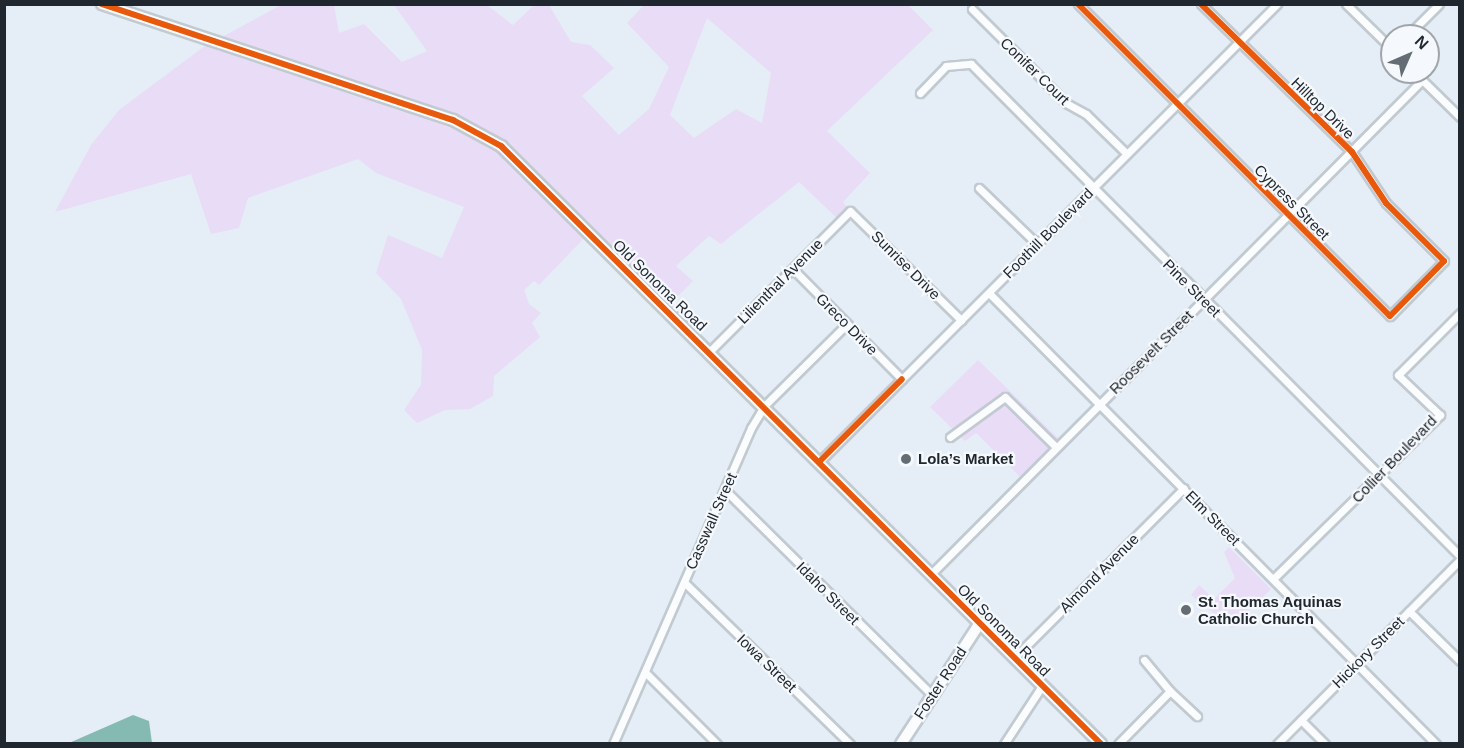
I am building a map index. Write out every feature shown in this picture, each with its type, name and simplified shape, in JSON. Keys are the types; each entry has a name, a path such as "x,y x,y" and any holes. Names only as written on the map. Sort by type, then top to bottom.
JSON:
{"main road":[{"name":"Old Sonoma Road","path":"102,4 453,120 479,134 518,162 710,351 1101,744"},
{"name":"Foster Road","path":"901,744 980,623"}],"street":[{"name":"Cypress Street","path":"1078,4 1390,316"},
{"name":"Hilltop Drive","path":"1201,4 1352,153 1386,202 1444,261 1390,316"},
{"name":"Foothill Boulevard","path":"819,462 1277,4"},
{"path":"1346,4 1380,38"},
{"path":"1419,24 1439,4"},
{"name":"Conifer Court","path":"972,9 1066,103 1086,114 1127,154"},
{"name":"Pine Street","path":"920,93 935,74 966,61 1460,558"},
{"name":"Roosevelt Street","path":"931,574 1418,84"},
{"path":"1426,84 1460,117"},
{"path":"979,188 1037,244"},
{"name":"Lilienthal Avenue","path":"710,351 850,211"},
{"name":"Sunrise Drive","path":"850,211 961,320"},
{"name":"Greco Drive","path":"792,269 902,379"},
{"name":"Elm Street","path":"989,293 1436,744"},
{"name":"Collier Boulevard","path":"1274,578 1440,415 1398,375 1460,313"},
{"name":"Casswall Street","path":"613,744 764,406 847,324"},
{"path":"950,437 1005,397 1056,447"},
{"name":"Almond Avenue","path":"1014,658 1184,488"},
{"name":"Idaho Street","path":"725,490 932,695"},
{"name":"Hickory Street","path":"1277,744 1460,558"},
{"name":"Iowa Street","path":"684,582 850,744"},
{"path":"1409,611 1460,661"},
{"path":"1144,660 1170,691 1197,716"},
{"path":"645,672 717,744"},
{"path":"1004,744 1042,686"},
{"path":"1118,744 1170,691"},
{"path":"1301,720 1325,744"}],"shaded area":[{"path":"281,5 334,5 339,33 364,24 402,62 427,51 394,5 487,5 513,25 533,6 549,5 571,42 590,45 614,68 582,96 619,135 649,109 669,67 627,23 644,5 908,5 933,30 827,131 870,173 843,202 850,211 840,221 799,182 721,244 709,236 676,266 693,281 666,308 589,233 539,285 534,281 524,290 529,304 541,313 532,323 540,337 494,376 493,396 470,409 445,410 417,423 404,410 421,385 422,350 401,299 376,273 388,235 442,258 464,207 376,173 358,159 248,198 239,228 211,234 191,174 55,212 91,145 119,110 202,48","holes":["707,18 771,73 762,123 736,109 694,138 670,115"]},
{"path":"978,360 1062,442 1023,480 976,433 965,441 930,407"},
{"path":"1229,547 1271,589 1232,628 1191,595 1199,585 1214,599 1235,578 1224,552"},
{"path":"133,715 149,721 152,743 69,743"}],"cycle path":[{"path":"102,4 453,120 501,146 1101,744"},
{"path":"1078,4 1390,316 1444,261 1386,203 1352,152 1201,4"},
{"path":"819,462 902,379"}],"place":[{"name":"Lola’s Market","path":"906,459"},
{"name":"St. Thomas Aquinas Catholic Church","path":"1186,610"}]}
